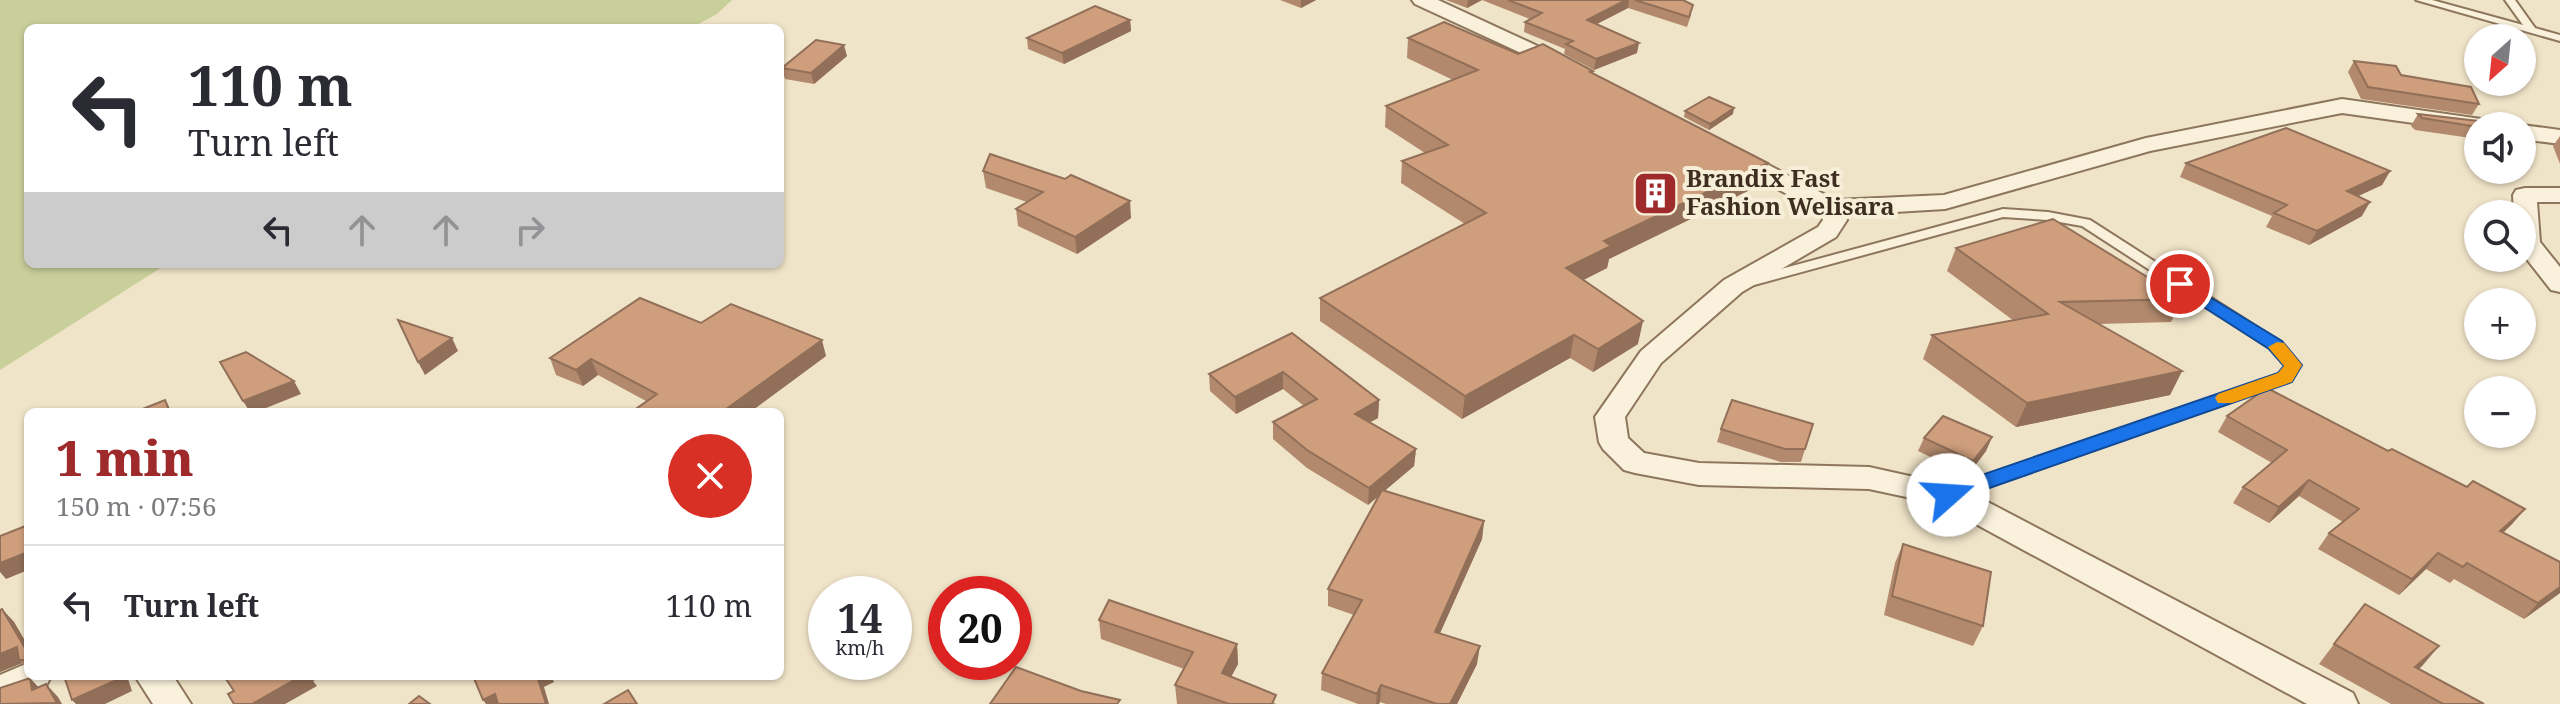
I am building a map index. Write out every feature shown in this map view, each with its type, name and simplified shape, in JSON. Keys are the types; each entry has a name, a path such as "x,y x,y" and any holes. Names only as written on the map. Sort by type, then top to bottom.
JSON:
{"street":[{"path":"1422,0 1533,49 1587,78"},
{"path":"1709,143 1831,208 1945,202 2146,145 2342,106 2464,124"},
{"path":"2536,134 2560,137"},
{"path":"2560,195 2525,195 2527,243 2560,284"},
{"path":"1831,208 1835,220 1827,232 1733,286 1651,357 1610,417 1614,442 1635,462 1699,474 1869,478 1948,495 2340,704"},
{"path":"0,691 24,680"},
{"path":"156,680 173,704"}],"lane":[{"path":"2421,0 2512,24"},
{"path":"2510,0 2527,24"},
{"path":"2536,31 2560,38"},
{"path":"1733,286 2003,213 2048,216 2086,223 2275,345 2293,365 2285,378 1948,495"}],"green space":[{"path":"0,0 732,0 717,14 698,24 24,24 24,268 161,268 0,370"}],"building":[{"path":"1508,0 1626,0 1587,20 1639,43 1596,59 1566,44 1573,41 1525,22 1542,13"},
{"path":"1635,0 1683,0 1693,5 1689,17"},
{"path":"1095,6 1130,20 1062,53 1027,38"},
{"path":"1444,22 1518,54 1543,44 1593,71 1590,72 1768,163 1604,241 1611,246 1566,268 1643,321 1598,349 1574,335 1465,396 1320,298 1486,213 1402,161 1448,145 1386,106 1478,70 1408,38"},
{"path":"816,40 844,45 811,73 784,66"},
{"path":"2354,61 2396,66 2401,75 2464,86 2464,96 2475,96 2479,104 2368,87"},
{"path":"1709,97 1734,108 1710,124 1685,111"},
{"path":"2418,114 2464,119 2464,125 2422,118"},
{"path":"2286,128 2390,171 2347,191 2370,202 2317,231 2274,213 2287,205 2186,163"},
{"path":"990,154 1065,179 1071,175 1130,201 1075,237 1016,209 1043,192 983,171"},
{"path":"2053,219 2183,299 2060,302 2182,371 2027,403 1932,335 2048,314 1956,248"},
{"path":"640,298 701,323 731,304 822,340 728,408 637,408 657,394 591,359 576,370 550,358"},
{"path":"398,320 452,338 418,362"},
{"path":"1292,333 1379,400 1355,414 1416,449 1369,488 1307,450 1273,422 1317,399 1283,372 1235,397 1209,374"},
{"path":"246,352 294,381 243,401 220,362"},
{"path":"2267,388 2388,451 2392,449 2467,487 2473,481 2525,509 2500,531 2560,562 2560,587 2538,603 2467,563 2463,567 2438,553 2412,579 2329,533 2359,509 2309,480 2279,507 2243,487 2287,450 2227,416"},
{"path":"165,400 168,408 145,408"},
{"path":"1732,400 1813,424 1805,449 1785,449 1721,429"},
{"path":"1943,416 1992,437 1973,461 1924,438"},
{"path":"1382,490 1484,521 1435,632 1480,646 1450,704 1437,704 1381,685 1377,694 1322,673 1362,600 1328,589"},
{"path":"24,527 24,554 0,563 0,536"},
{"path":"1903,544 1991,572 1983,626 1892,596"},
{"path":"1109,600 1237,644 1222,673 1276,695 1272,704 1229,704 1175,685 1193,652 1099,620"},
{"path":"2365,604 2439,646 2415,667 2484,704 2443,704 2334,644"},
{"path":"0,610 24,646 24,660 19,660 17,647 0,654"},
{"path":"1032,673 1081,691 1120,700 1117,704 990,704 1007,680 1032,680"},
{"path":"24,680 30,680 32,690 46,684 57,703 0,704 0,688"},
{"path":"65,680 117,680 72,700"},
{"path":"227,680 294,680 252,704 234,704 228,694 234,691"},
{"path":"475,680 538,680 546,704 498,704 495,694 483,700"},
{"path":"628,690 637,704 604,704"},
{"path":"419,696 430,704 409,704"}],"slow traffic":[{"path":"2225,398 2285,378 2293,365 2277,347"}],"place":[{"name":"Brandix Fast Fashion Welisara","path":"1655,193"}],"route":[{"path":"1948,495 2285,378 2293,365 2275,345 2180,284"}]}
